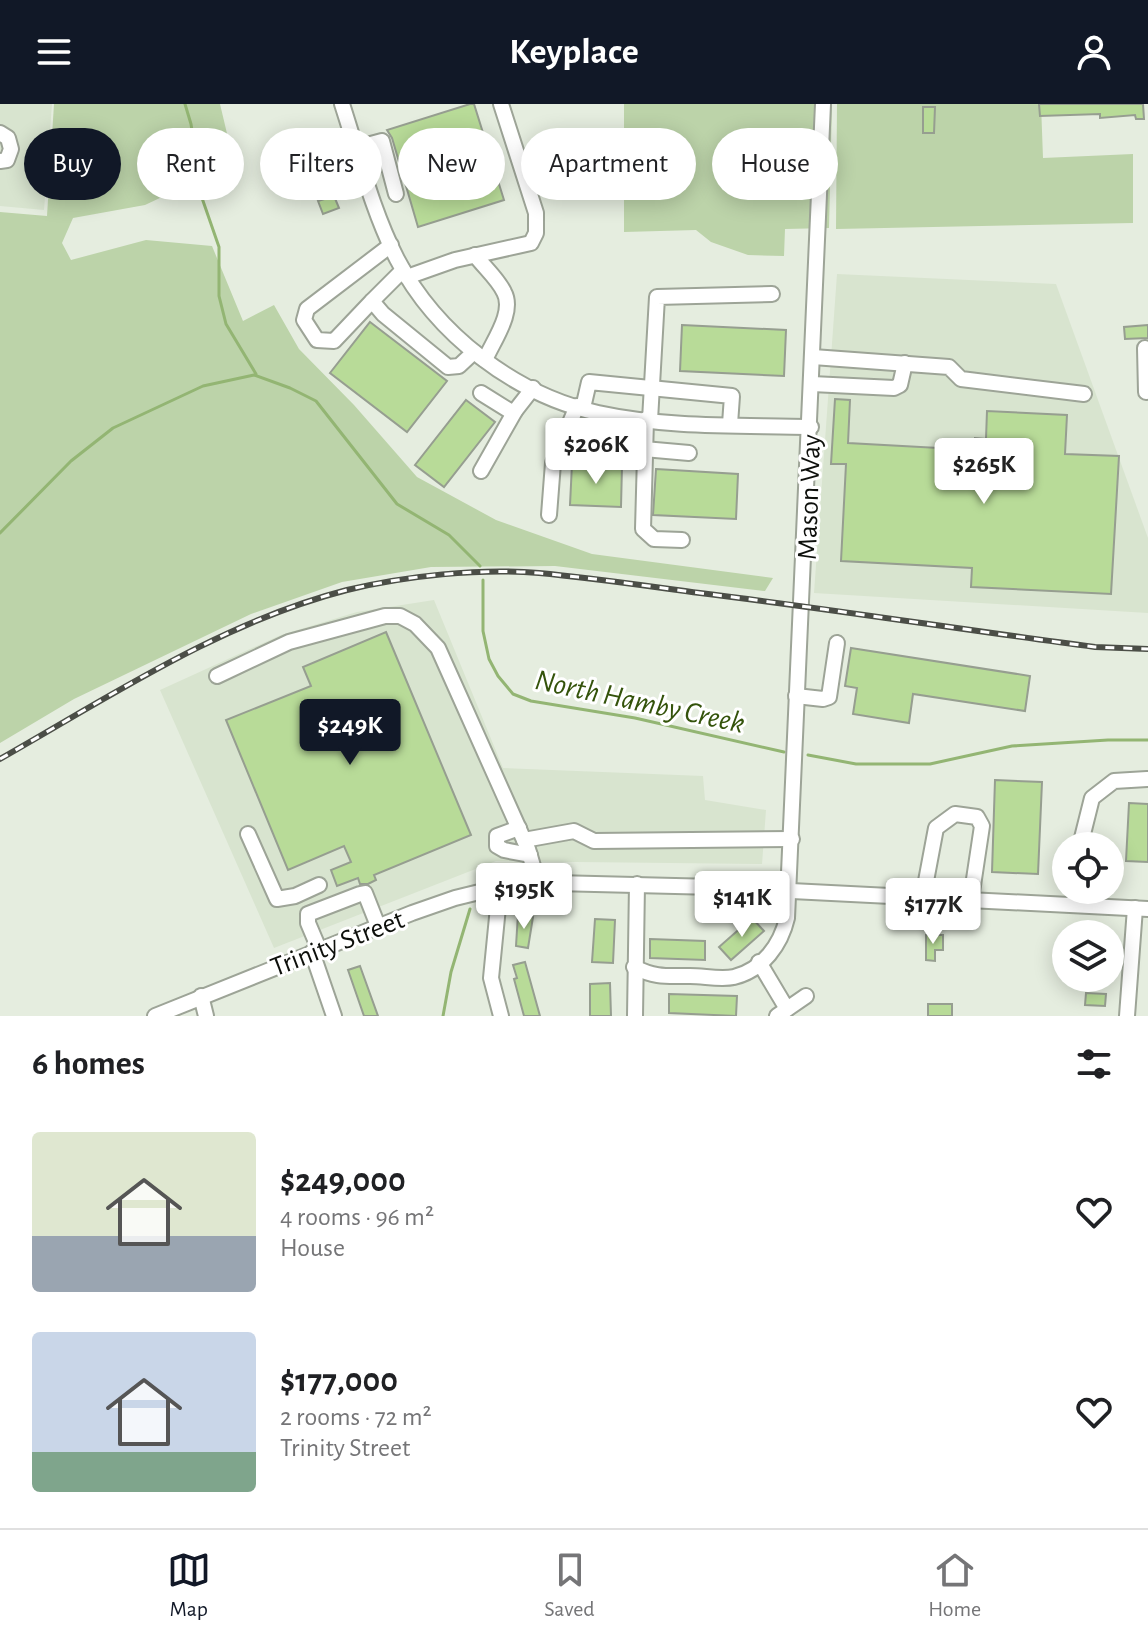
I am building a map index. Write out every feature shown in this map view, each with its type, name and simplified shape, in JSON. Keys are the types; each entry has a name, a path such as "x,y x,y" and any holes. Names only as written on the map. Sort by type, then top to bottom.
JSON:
{"street":[{"path":"342,104 350,128"},
{"path":"391,245 307,309 304,320 317,340 334,341 372,301 405,274 531,243 536,233 536,213 501,104"},
{"name":"Mason Way","path":"759,962 782,940 787,918 796,696 804,607 823,104"},
{"path":"0,133 8,138 11,149 7,160 0,161"},
{"path":"382,141 396,194"},
{"path":"373,200 405,274 430,309 479,356 533,388 580,407 648,420 811,427"},
{"path":"372,301 383,314 448,367 459,366 479,356 501,325 507,302 504,291 475,255"},
{"path":"682,540 654,539 643,529 644,449 652,390 657,297 772,294"},
{"path":"1143,392 1145,348"},
{"path":"813,357 949,367 961,379 1084,394"},
{"path":"812,384 894,388 900,385 905,363"},
{"path":"549,515 553,463 589,382 732,396 730,424"},
{"path":"481,471 515,411 533,388"},
{"path":"481,393 515,411"},
{"path":"562,444 616,448"},
{"path":"644,449 689,453"},
{"path":"217,676 289,642 344,625 385,616 400,616 415,624 438,648 522,834 538,883"},
{"path":"796,696 829,697 837,643"},
{"path":"1084,832 1092,798 1114,781 1147,779"},
{"path":"923,897 936,828 955,814 977,817 982,826 971,899"},
{"path":"530,855 497,846 497,836 574,831 594,841 792,839"},
{"path":"248,834 274,897 280,901 319,885"},
{"name":"Trinity Street","path":"155,1016 378,926 455,898 500,887 538,883 637,884 971,899 1052,897"},
{"path":"635,1016 637,884"},
{"path":"500,887 491,978 501,1016"},
{"path":"307,916 365,893 378,926"},
{"path":"295,896 307,916 334,1016"},
{"name":"Trinity Street","path":"1116,904 1141,908"},
{"path":"1127,1016 1141,908"},
{"path":"634,967 651,976 733,977 759,962 782,1012 806,996"},
{"path":"201,996 206,1016"}],"shaded area":[{"path":"0,104 52,104 50,128 24,128 24,200 45,200 44,210 0,206"},
{"path":"837,274 1056,284 1148,538 1148,613 814,593"},
{"path":"434,600 503,768 703,776 705,800 766,810 762,864 496,861 274,948 160,690 281,635 357,612"}],"green space":[{"path":"54,104 220,104 226,128 137,128 137,200 156,200 145,205 73,218 62,243 71,260 146,240 212,246 243,321 274,305 299,349 354,405 417,477 496,520 592,554 773,578 765,591 555,566 431,567 342,582 251,614 74,699 0,743 0,212 47,216 48,200 121,200 121,128 52,128"},
{"path":"624,104 832,104 831,128 712,128 712,200 830,200 829,228 785,229 784,256 748,255 711,242 696,230 624,232 624,200 696,200 696,128 624,128"},
{"path":"837,104 1041,104 1043,158 1133,154 1133,223 836,229"}],"building":[{"path":"470,104 474,104 482,128 398,128 398,159 387,130"},
{"path":"1039,104 1143,104 1144,119 1136,119 1135,115 1100,118 1100,114 1040,116"},
{"path":"923,107 935,107 934,133 923,133"},
{"path":"336,200 339,208 323,214 318,201"},
{"path":"410,200 504,200 418,227"},
{"path":"370,322 447,381 407,432 330,373"},
{"path":"682,325 786,330 784,376 680,371"},
{"path":"1148,325 1148,338 1125,339 1124,327"},
{"path":"835,399 850,400 848,443 975,450 975,438 986,439 987,411 1067,415 1065,454 1119,456 1111,594 971,587 972,568 841,561 846,464 831,464"},
{"path":"466,400 495,422 444,487 415,465"},
{"path":"572,464 622,466 621,507 570,505"},
{"path":"656,469 738,474 736,519 653,515"},
{"path":"386,632 471,835 374,875 376,880 368,884 360,884 358,878 337,886 331,870 351,862 344,846 288,870 226,720 311,686 303,667"},
{"path":"851,648 1030,676 1025,711 913,694 909,723 853,714 857,688 845,686"},
{"path":"995,780 1042,782 1038,874 992,872"},
{"path":"1129,803 1148,804 1148,862 1126,861"},
{"path":"518,914 533,917 528,948 516,946"},
{"path":"752,918 764,931 731,960 719,947"},
{"path":"595,919 615,920 613,963 592,962"},
{"path":"926,935 943,935 943,950 935,950 935,961 926,960"},
{"path":"650,939 705,941 705,960 650,958"},
{"path":"525,962 540,1016 524,1016 513,965"},
{"path":"360,966 378,1016 364,1016 348,970"},
{"path":"610,983 611,1016 590,1016 590,984"},
{"path":"1086,993 1106,994 1105,1006 1085,1005"},
{"path":"669,994 737,996 736,1016 669,1013"},
{"path":"928,1004 952,1004 952,1016 928,1016"}],"waterway":[{"path":"185,104 202,198 219,247 219,296 226,324 256,374"},
{"name":"North Hamby Creek","path":"0,533 71,461 113,428 203,386 254,375 316,401 397,504 449,535 480,566"},
{"name":"North Hamby Creek","path":"483,580 483,631 489,659 513,694 531,701 635,718 784,752"},
{"name":"North Hamby Creek","path":"808,755 856,764 930,764 1012,746 1148,740"},
{"path":"443,1016 451,972 470,909"}],"railway":[{"path":"0,759 168,663 256,621 347,590 442,574 516,572 559,575 1095,647 1148,649"}]}
